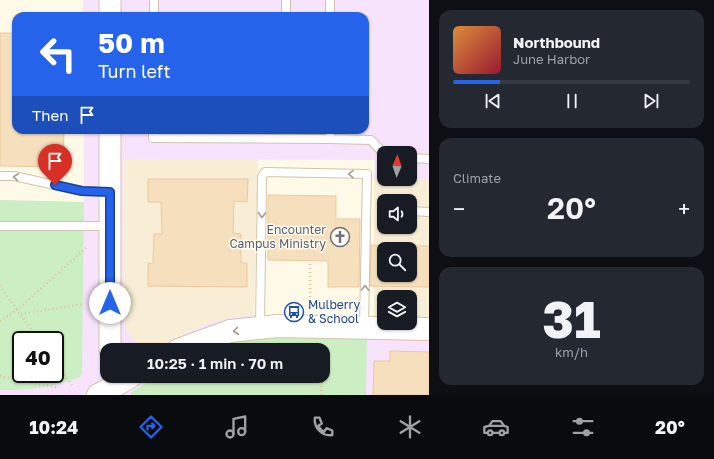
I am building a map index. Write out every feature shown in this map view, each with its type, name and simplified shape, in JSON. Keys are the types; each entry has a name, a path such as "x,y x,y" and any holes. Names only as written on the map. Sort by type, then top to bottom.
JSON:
{"main road":[{"path":"197,343 230,331 277,326 429,329"},
{"path":"105,387 114,383"}],"street":[{"path":"110,0 110,12"},
{"path":"110,134 110,343"}],"lane":[{"path":"154,0 154,12"},
{"path":"286,0 286,12"},
{"path":"330,0 330,12"},
{"path":"153,134 153,138 371,140 377,146"},
{"path":"284,134 284,139"},
{"path":"330,134 330,139"},
{"path":"417,158 429,159"},
{"path":"260,328 262,176 265,172 367,174 364,327"},
{"path":"0,176 14,176 82,191 110,192"},
{"path":"417,212 429,212"},
{"path":"0,226 110,226"}],"path":[{"path":"0,321 17,310 87,247"},
{"path":"310,261 310,305"},
{"path":"0,286 33,331"},
{"path":"21,314 84,304"},
{"path":"64,374 72,385"},
{"path":"0,376 58,388"},
{"path":"322,383 322,395"}],"shaded area":[{"path":"83,0 429,0 429,179 417,179 417,146 377,146 377,180 374,180 375,160 123,159 123,318 130,336 138,343 100,343 100,383 330,383 330,343 165,343 208,323 237,316 377,316 377,330 417,330 417,317 429,317 429,395 0,395 0,200 84,202 84,134 369,134 369,12 83,12"},
{"path":"123,159 258,159 254,315 237,316 208,323 163,343 138,343 130,336 123,318"},
{"path":"417,179 429,179 429,317 417,317 417,290 377,290 377,316 374,316 374,180 377,180 377,186 417,186"}],"green space":[{"path":"0,200 84,202 82,373 80,377 64,383 64,331 12,331 12,383 63,383 21,390 0,390"},
{"path":"367,333 366,395 131,395 131,392 146,383 330,383 330,343 226,343 254,335"}],"building":[{"path":"0,33 12,33 12,134 64,134 63,167 0,166"},
{"path":"148,179 248,179 247,202 234,201 233,233 241,234 241,263 247,263 247,287 148,286 148,263 153,264 154,234 162,234 161,202 148,202"},
{"name":"Encounter Campus Ministry","path":"268,195 336,196 336,219 360,219 359,287 328,287 328,261 268,260"},
{"path":"371,245 377,245 377,282 417,282 417,246 429,246 429,287 370,286"},
{"path":"390,351 429,352 429,395 373,395 374,361 390,361"}],"place":[{"name":"Encounter Campus Ministry","path":"340,237"},
{"name":"Mulberry & School","path":"294,312"}],"route":[{"path":"55,185 82,191 110,192 110,303"}]}
